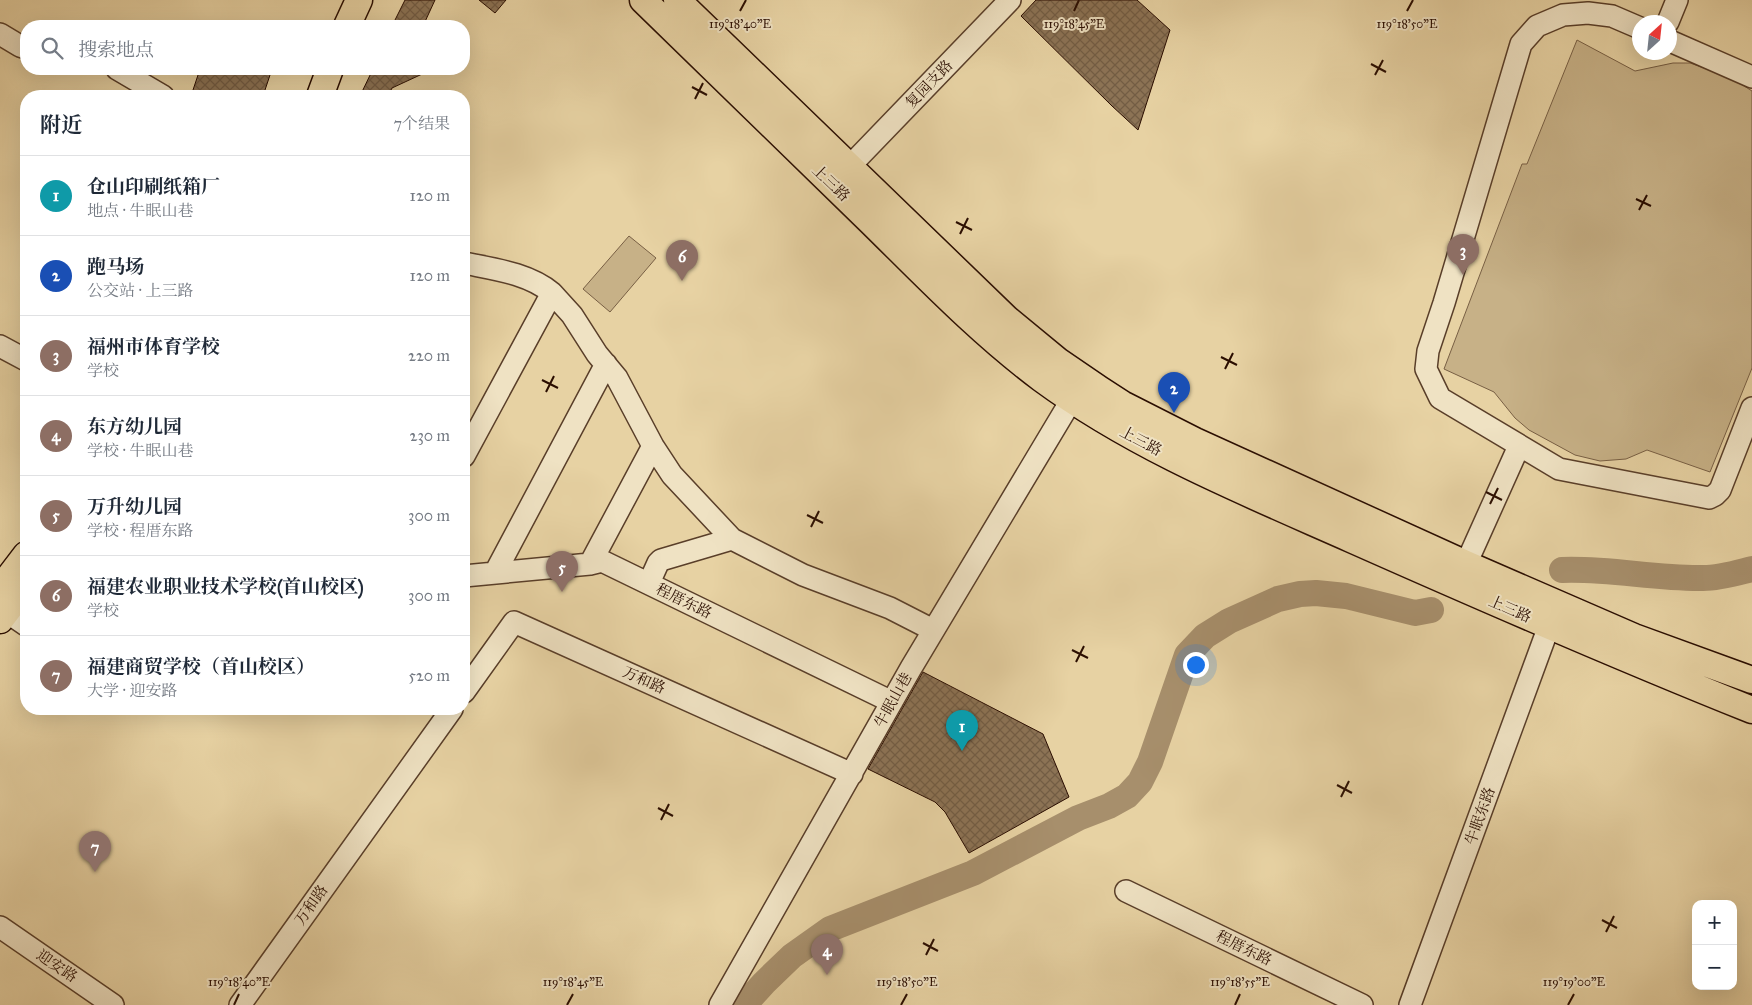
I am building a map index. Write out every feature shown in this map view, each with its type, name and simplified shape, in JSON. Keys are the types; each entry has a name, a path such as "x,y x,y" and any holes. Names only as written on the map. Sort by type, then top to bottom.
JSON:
{"main road":[{"path":"333,20 342,0"},
{"path":"350,20 359,0"},
{"name":"上三路","path":"643,0 952,301 1020,362 1072,399 1116,427 1184,464 1549,626 1752,710"},
{"name":"上三路","path":"677,0 1007,319 1058,361 1114,399 1148,419 1226,456 1466,564 1634,637 1752,680"},
{"path":"304,90 310,75"},
{"path":"322,90 328,75"},
{"path":"8,612 20,574"},
{"path":"8,612 20,595"}],"street":[{"name":"复园支路","path":"849,167 1010,0"},
{"path":"1671,15 1677,0"},
{"path":"1632,25 1612,16 1588,13 1563,16 1537,26 1521,44 1428,352 1426,369 1440,398 1559,469 1709,498 1720,490 1752,408"},
{"path":"0,34 20,46"},
{"path":"1677,44 1752,77"},
{"path":"127,75 153,90"},
{"path":"470,264 493,268 529,279 552,293 572,316 619,381 654,446 677,481 732,539 803,575 890,608 932,630"},
{"path":"470,445 552,293"},
{"path":"0,346 20,357"},
{"path":"496,571 606,364"},
{"name":"牛眠山巷","path":"720,1005 932,630 1072,399"},
{"path":"590,564 654,446"},
{"path":"1466,564 1519,446"},
{"path":"649,583 661,560 732,539"},
{"name":"程厝东路","path":"470,575 496,571 590,564 602,561 892,702"},
{"name":"万和路","path":"470,684 514,622 852,774"},
{"name":"牛眠东路","path":"1410,1005 1549,626"},
{"name":"万和路","path":"240,1005 448,715"},
{"name":"程厝东路","path":"1126,891 1362,1005"},
{"name":"迎安路","path":"0,928 113,1005"}],"shaded area":[{"path":"1577,40 1635,71 1673,63 1690,63 1730,77 1752,91 1752,368 1710,472 1647,450 1626,459 1600,461 1575,455 1529,430 1515,418 1494,392 1444,369 1522,164 1527,164"},
{"path":"629,236 656,258 610,312 583,289"}],"building":[{"path":"405,0 435,0 426,20 395,20"},
{"path":"479,0 506,0 495,13"},
{"path":"1036,0 1137,0 1170,30 1138,130 1021,16"},
{"path":"198,75 270,75 265,90 193,90"},
{"path":"370,75 420,75 391,90 363,90"},
{"path":"923,672 1043,734 1069,797 969,853 945,812 935,802 868,769"}],"waterway":[{"path":"1562,570 1709,578 1752,569"},
{"path":"744,1005 792,956 830,929 973,873 1078,818 1109,806 1127,796 1140,782 1150,762 1187,655 1205,636 1229,621 1278,599 1300,594 1316,593 1346,596 1415,613 1431,610"}],"place":[{"name":"福州市体育学校","path":"1463,275"},
{"name":"福建农业职业技术学校(首山校区)","path":"682,281"},
{"name":"跑马场","path":"1174,413"},
{"name":"万升幼儿园","path":"562,592"},
{"name":"仓山印刷纸箱厂","path":"962,751"},
{"name":"福建商贸学校（首山校区）","path":"95,872"},
{"name":"东方幼儿园","path":"827,975"}]}
